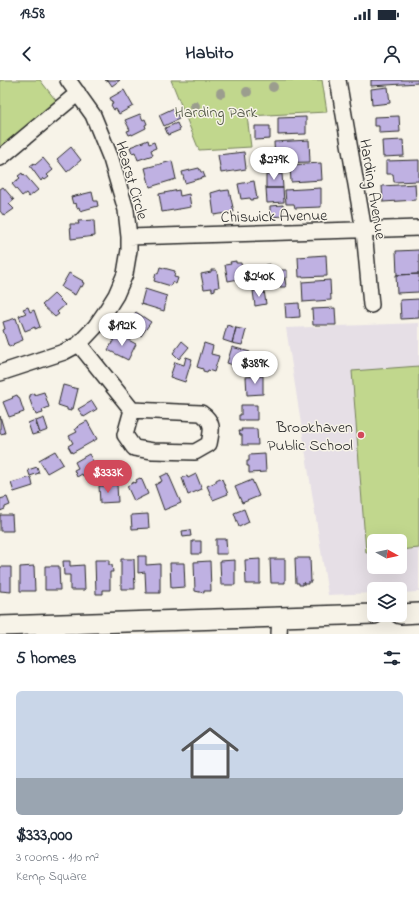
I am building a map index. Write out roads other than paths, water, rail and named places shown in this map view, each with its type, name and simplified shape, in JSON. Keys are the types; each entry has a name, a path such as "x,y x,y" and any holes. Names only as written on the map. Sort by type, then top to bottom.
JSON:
{"street":[{"name":"Hearst Circle","path":"0,373 64,352 79,344 95,327 116,295 125,274 130,237 126,210 111,159 93,115 68,80"},
{"name":"Harding Avenue","path":"338,80 364,231 371,305"},
{"path":"0,158 78,93"},
{"name":"Chiswick Avenue","path":"130,237 364,231 419,228"},
{"path":"79,344 132,410 201,413 209,418 212,429 209,444 195,452 153,451 134,448 125,435 132,410"},
{"path":"407,614 419,613"},
{"path":"0,626 73,629 280,625 367,615"}],"place":[{"name":"Brookhaven Public School","path":"361,435"}],"park label":[{"name":"Harding Park","path":"216,111"}]}
